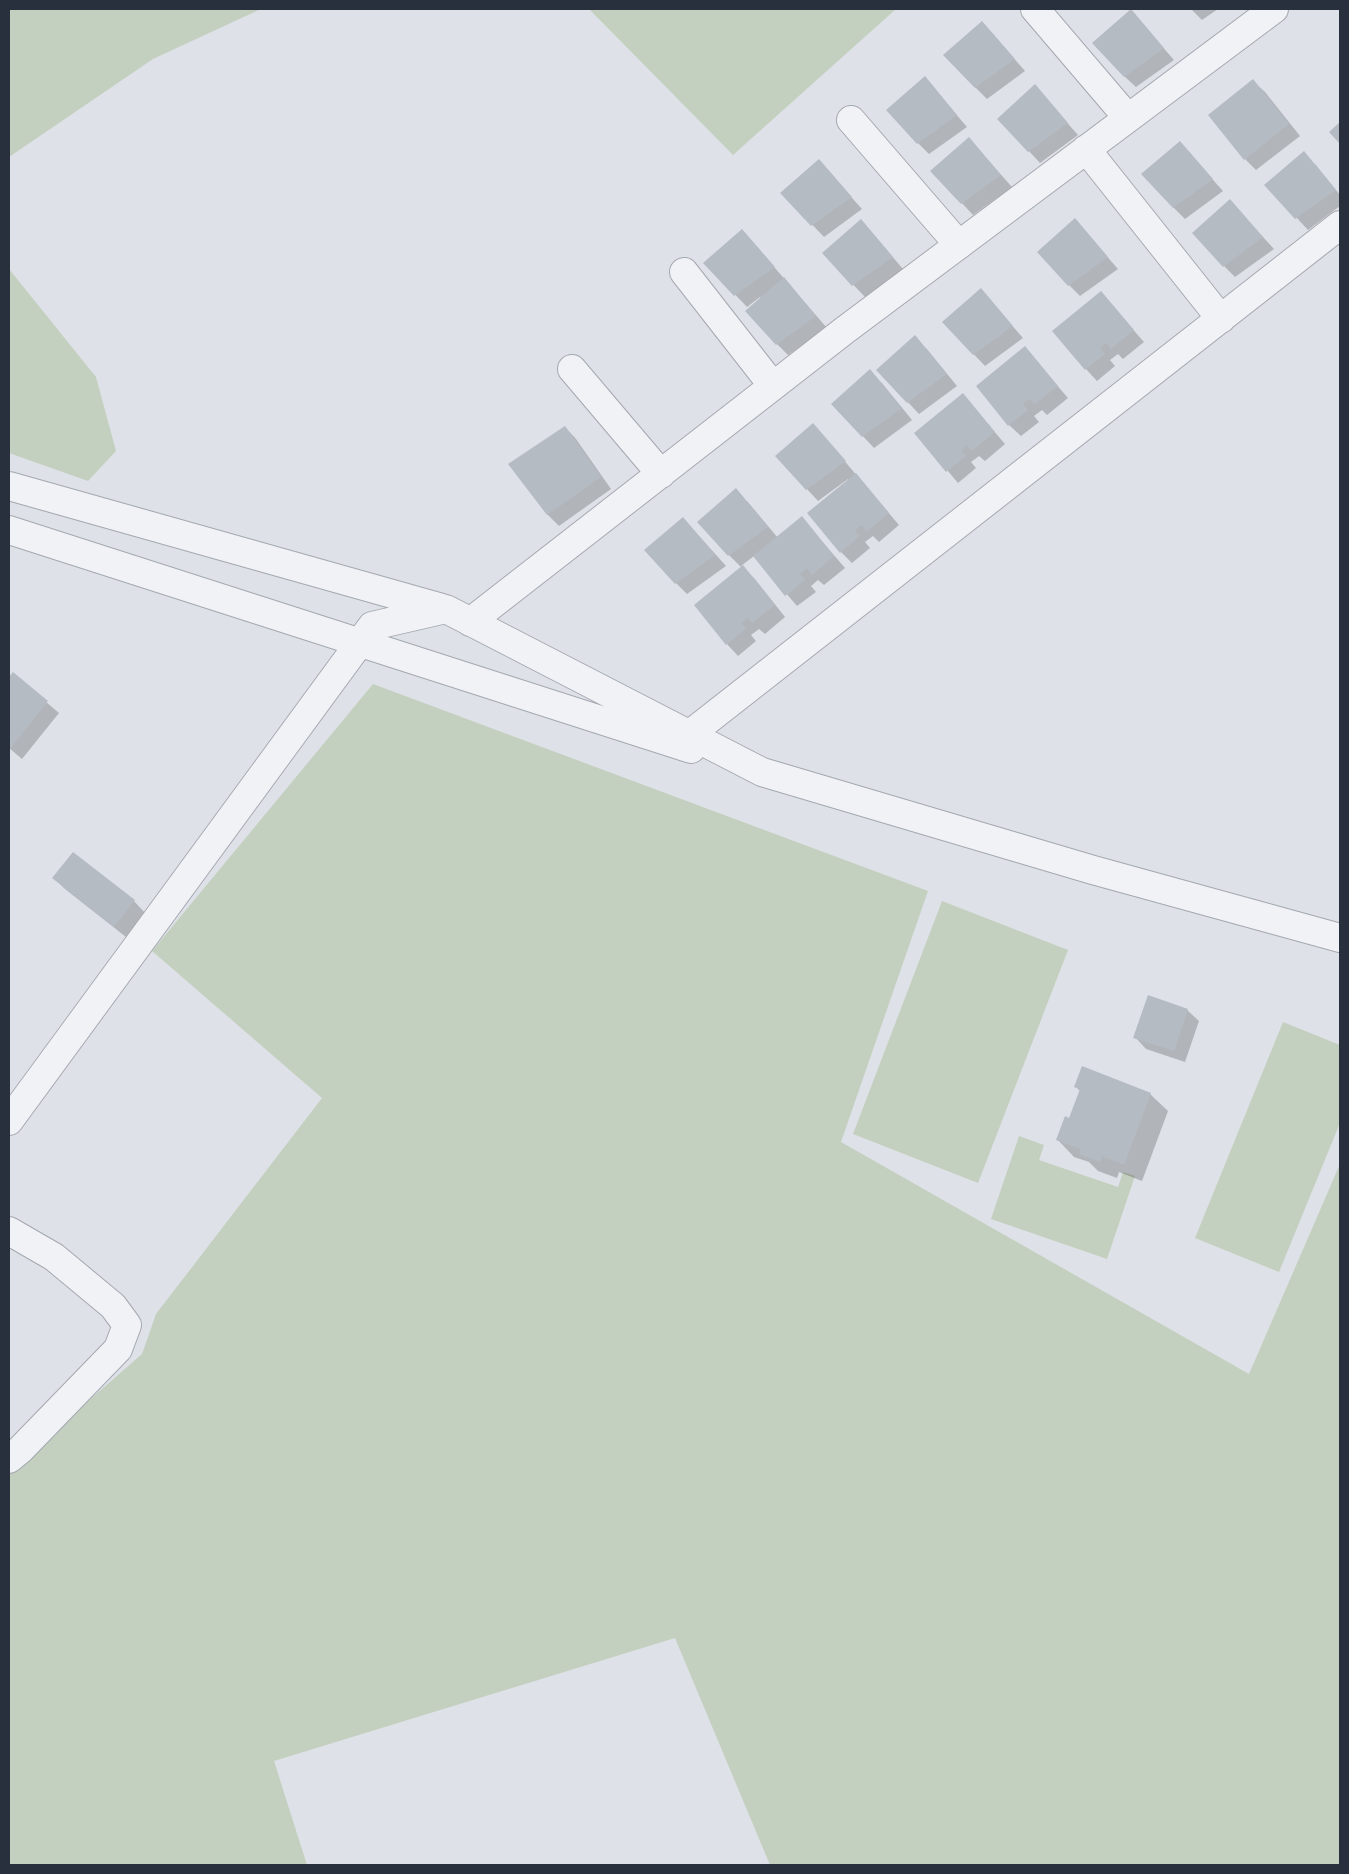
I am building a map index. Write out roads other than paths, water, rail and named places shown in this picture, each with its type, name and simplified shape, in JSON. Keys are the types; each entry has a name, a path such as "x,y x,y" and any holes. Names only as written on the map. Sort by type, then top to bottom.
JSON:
{"street":[{"path":"1035,9 1128,118"},
{"path":"470,622 773,386 1274,9"},
{"path":"851,120 958,245"},
{"path":"1086,149 1221,319"},
{"path":"690,734 1340,225"},
{"path":"684,272 773,386"},
{"path":"572,369 660,474"},
{"path":"9,486 446,609 762,772"},
{"path":"9,530 762,772 1093,870 1340,938"},
{"path":"9,1122 372,626 446,609 762,772"},
{"path":"9,1231 54,1257 113,1306 127,1325 118,1349 9,1459"}]}
